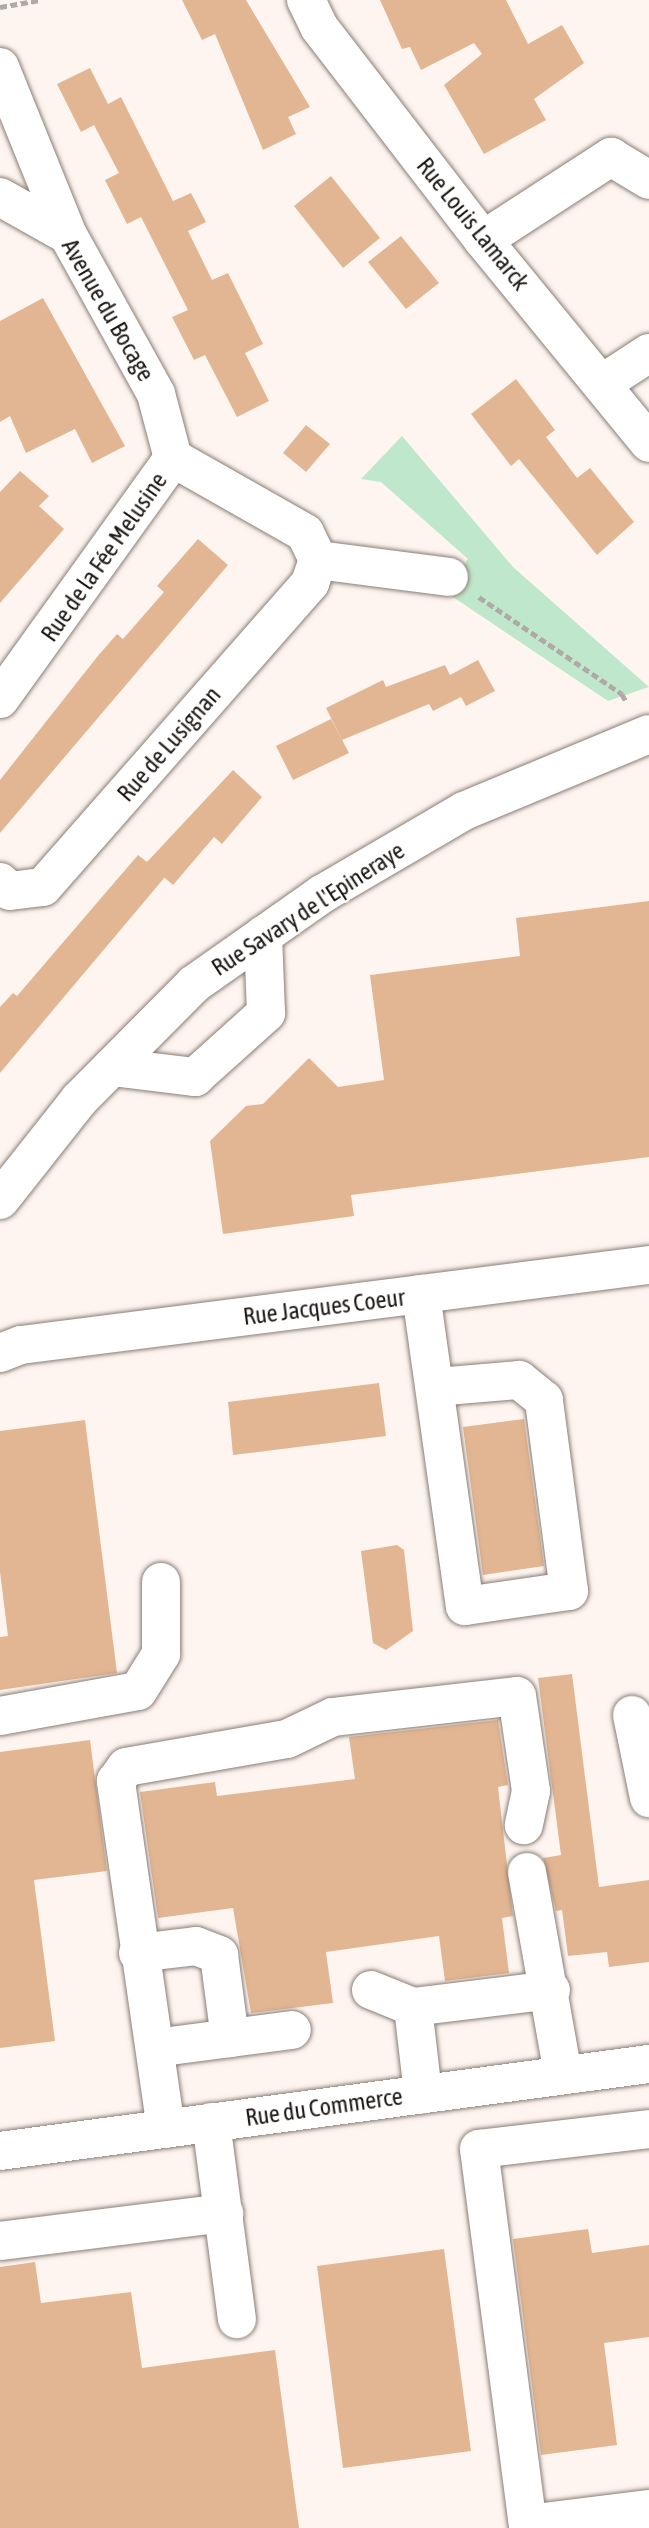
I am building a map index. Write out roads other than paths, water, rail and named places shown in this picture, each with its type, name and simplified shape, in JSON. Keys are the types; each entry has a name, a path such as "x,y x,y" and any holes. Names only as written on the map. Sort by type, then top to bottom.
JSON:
{"street":[{"name":"Rue Louis Lamarck","path":"306,0 320,27 483,240 603,383 649,443"},
{"path":"0,67 68,235"},
{"path":"0,150 19,111"},
{"path":"483,240 611,157 649,180"},
{"name":"Avenue du Bocage","path":"0,197 68,235 156,394 173,458"},
{"path":"603,383 649,353"},
{"name":"Rue de la Fée Melusine","path":"0,699 173,458 305,533 318,560"},
{"path":"318,560 449,577"},
{"name":"Rue de Lusignan","path":"0,882 10,891 43,887 310,583 318,560"},
{"name":"Rue Savary de l'Epineraye","path":"0,1200 112,1067 194,984 263,935 464,811 646,734"},
{"path":"112,1067 195,1077 266,1013 263,935"},
{"name":"Rue Jacques Coeur","path":"0,1353 21,1345 649,1265"},
{"path":"421,1294 465,1606 569,1591 544,1401 519,1380 435,1387"},
{"path":"0,1716 138,1691 161,1654 161,1582"},
{"path":"166,2129 138,1953 116,1781 126,1767 150,1758 287,1740 332,1717 517,1696 531,1791 524,1825"},
{"path":"632,1715 649,1797"},
{"path":"527,1872 551,1990 563,2075"},
{"path":"138,1953 196,1946 219,1955 230,2038"},
{"path":"371,1990 413,2007 551,1990"},
{"path":"413,2007 423,2094"},
{"path":"155,2049 292,2030"},
{"name":"Rue du Commerce","path":"0,2151 649,2064"},
{"path":"211,2122 237,2319"},
{"path":"649,2129 479,2149 528,2524 649,2509"},
{"path":"0,2241 224,2213"}]}
